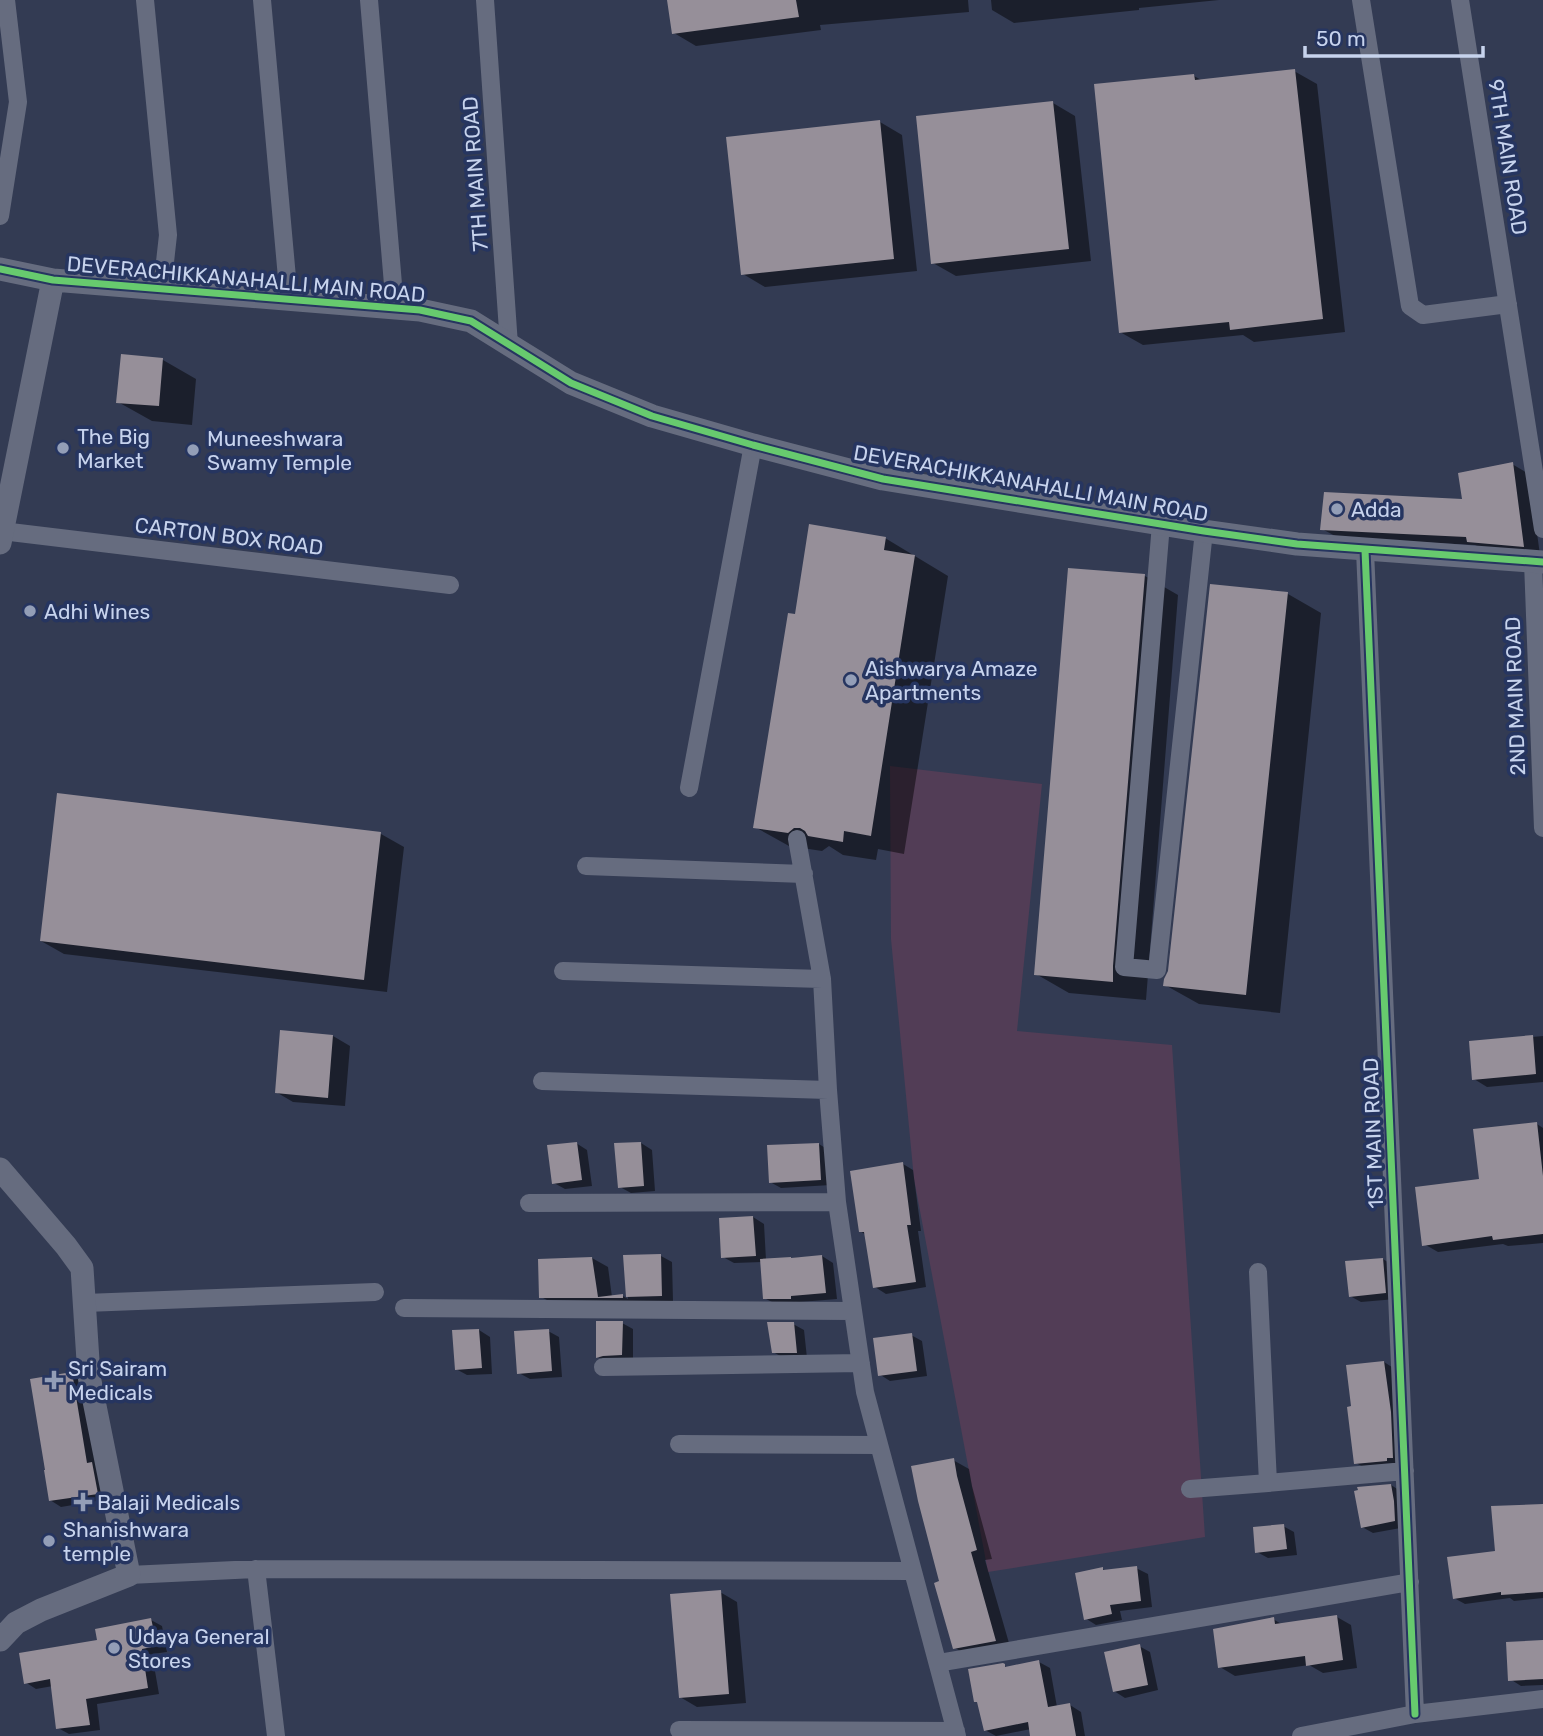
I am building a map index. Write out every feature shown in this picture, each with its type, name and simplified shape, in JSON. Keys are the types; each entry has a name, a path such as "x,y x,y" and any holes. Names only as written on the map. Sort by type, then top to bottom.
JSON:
{"street":[{"path":"0,216 18,102 6,0"},
{"path":"145,0 168,235 162,289"},
{"path":"262,0 289,300"},
{"path":"369,0 395,308"},
{"name":"7TH MAIN ROAD","path":"485,0 509,345"},
{"path":"1361,0 1410,306 1423,315 1508,304"},
{"name":"9TH MAIN ROAD","path":"1460,0 1543,529"},
{"name":"DEVERACHIKKANAHALLI MAIN ROAD","path":"0,269 53,280 420,310 471,321 571,383 652,416 883,479 1297,544 1538,562"},
{"path":"1,537 53,280"},
{"path":"689,788 753,445"},
{"path":"1161,524 1124,967 1157,970 1204,531"},
{"name":"CARTON BOX ROAD","path":"1,537 450,585"},
{"name":"1ST MAIN ROAD","path":"1365,550 1415,1714"},
{"name":"2ND MAIN ROAD","path":"1538,562 1543,828"},
{"path":"679,1730 956,1734 865,1392 837,1202 822,979 797,839"},
{"path":"586,866 804,874"},
{"path":"563,971 822,979"},
{"path":"542,1081 828,1090"},
{"path":"0,1169 66,1245 82,1268 89,1376 130,1574"},
{"path":"528,1203 837,1202"},
{"path":"1258,1272 1268,1483"},
{"path":"85,1303 375,1292"},
{"path":"404,1308 853,1311"},
{"path":"603,1367 861,1363"},
{"path":"679,1444 879,1445"},
{"path":"1190,1489 1405,1471"},
{"path":"256,1569 275,1736"},
{"path":"0,1640 8,1623 130,1574 256,1569 912,1572"},
{"path":"938,1662 1410,1582"},
{"path":"1301,1736 1415,1714 1543,1699"}],"shaded area":[{"path":"890,766 1042,784 1017,1031 1172,1045 1205,1537 988,1572 914,1179 891,939"}],"building":[{"path":"667,0 796,0 799,17 672,34"},
{"path":"1295,69 1323,319 1230,330 1229,322 1119,333 1094,84 1194,74 1195,80"},
{"path":"1053,101 1069,249 931,264 916,116"},
{"path":"880,120 894,259 741,275 726,137"},
{"path":"121,354 163,358 159,406 116,403"},
{"path":"1513,462 1524,547 1467,542 1466,537 1320,530 1324,492 1462,499 1458,473"},
{"name":"Aishwarya Amaze Apartments","path":"809,524 886,537 884,550 915,555 871,836 844,831 843,842 808,836 800,828 794,828 788,833 753,828 788,613 795,614"},
{"path":"1068,568 1145,574 1113,982 1034,975"},
{"path":"1210,584 1288,592 1246,995 1163,986 1168,971"},
{"path":"57,793 381,832 364,980 40,941"},
{"path":"280,1030 333,1035 328,1098 275,1093"},
{"path":"1533,1035 1536,1074 1472,1080 1469,1041"},
{"path":"1537,1122 1543,1176 1543,1234 1493,1240 1492,1236 1422,1246 1415,1187 1479,1179 1473,1129"},
{"path":"577,1142 582,1180 552,1184 547,1145"},
{"path":"641,1142 644,1186 618,1188 614,1143"},
{"path":"819,1143 821,1180 769,1183 767,1145"},
{"path":"903,1162 911,1225 907,1225 916,1282 873,1288 864,1232 859,1232 850,1171"},
{"path":"753,1216 756,1256 721,1258 719,1218"},
{"path":"661,1254 662,1296 626,1297 623,1255"},
{"path":"822,1255 826,1293 791,1296 791,1299 763,1299 760,1259"},
{"path":"592,1257 598,1297 623,1294 623,1298 539,1298 538,1259"},
{"path":"1383,1258 1386,1293 1349,1297 1345,1261"},
{"path":"596,1321 623,1321 622,1355 596,1358"},
{"path":"767,1322 794,1322 797,1353 772,1353"},
{"path":"479,1329 482,1368 455,1370 452,1330"},
{"path":"549,1329 552,1371 517,1374 514,1331"},
{"path":"912,1333 917,1371 878,1376 873,1338"},
{"path":"1384,1361 1391,1412 1393,1458 1354,1464 1347,1407 1351,1406 1346,1365"},
{"path":"72,1372 87,1463 92,1462 98,1494 49,1501 30,1379"},
{"path":"954,1458 977,1550 971,1552 996,1641 953,1649 934,1583 939,1581 911,1466"},
{"path":"1391,1484 1395,1521 1361,1528 1354,1491 1358,1490 1357,1487"},
{"path":"1543,1504 1543,1592 1501,1595 1501,1592 1453,1599 1447,1557 1495,1551 1491,1506"},
{"path":"1284,1524 1287,1549 1255,1553 1253,1527"},
{"path":"1137,1566 1141,1601 1110,1605 1112,1614 1084,1620 1075,1573 1103,1567 1103,1570"},
{"path":"721,1590 729,1694 679,1698 670,1594"},
{"path":"1337,1615 1343,1660 1306,1666 1305,1656 1218,1668 1213,1629 1274,1617 1275,1624"},
{"path":"151,1618 157,1646 142,1649 148,1688 86,1699 90,1725 56,1729 50,1679 24,1684 19,1653 97,1640 95,1629"},
{"path":"1543,1640 1543,1679 1508,1681 1506,1642"},
{"path":"1140,1644 1148,1685 1113,1692 1104,1652"},
{"path":"1039,1660 1048,1707 1070,1703 1076,1736 1030,1736 1028,1722 984,1731 977,1702 974,1702 968,1669 1003,1663 1005,1667"}],"cycle path":[{"path":"0,269 53,280 420,310 471,321 571,383 652,416 883,479 1297,544 1543,562"},
{"path":"1365,550 1415,1714"}],"place":[{"name":"The Big Market","path":"63,448"},
{"name":"Muneeshwara Swamy Temple","path":"193,450"},
{"name":"Adda","path":"1337,509"},
{"name":"Adhi Wines","path":"30,611"},
{"name":"Aishwarya Amaze Apartments","path":"851,680"},
{"name":"Sri Sairam Medicals","path":"54,1380"},
{"name":"Balaji Medicals","path":"83,1502"},
{"name":"Shanishwara temple","path":"49,1541"},
{"name":"Udaya General Stores","path":"114,1648"}]}
